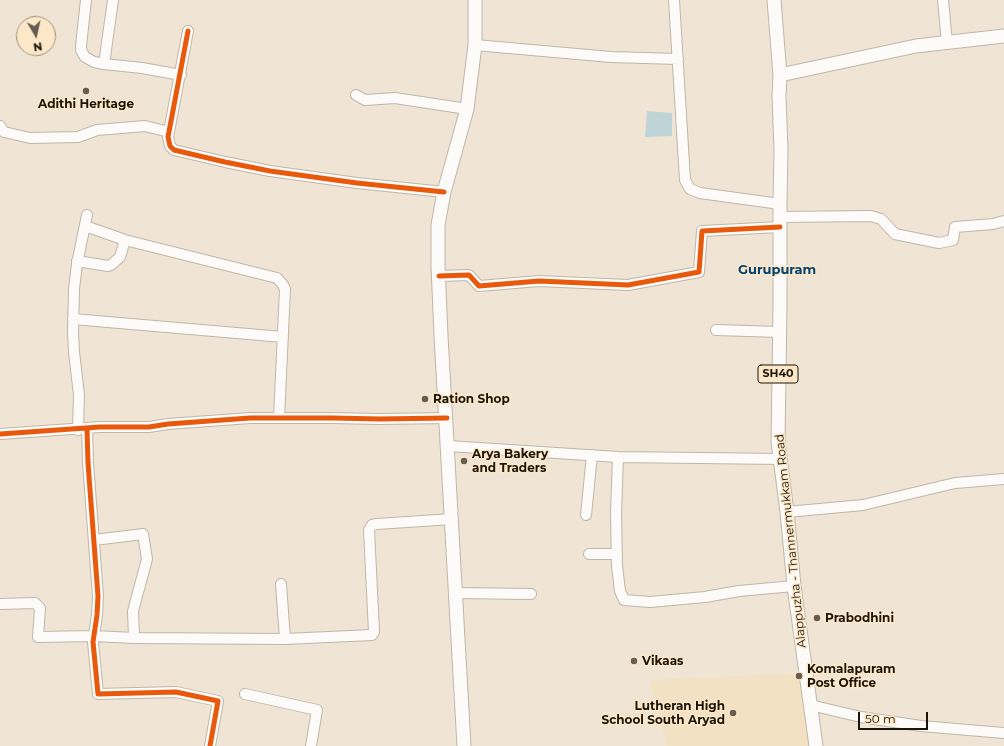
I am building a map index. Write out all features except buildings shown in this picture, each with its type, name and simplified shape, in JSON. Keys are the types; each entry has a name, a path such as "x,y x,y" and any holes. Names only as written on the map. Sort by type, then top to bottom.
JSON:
{"main road":[{"path":"464,746 439,276 438,225 444,192 467,109 475,44 475,0"},
{"name":"Alappuzha - Thannermukkam Road","path":"774,0 780,75 779,96 781,150 778,442 787,512 794,586 816,746"},
{"path":"780,75 916,46 1004,36"}],"street":[{"path":"86,0 81,50 85,57 104,64 142,68 181,75"},
{"path":"104,64 113,0"},
{"path":"674,0 685,180 690,189 700,193 780,216"},
{"path":"943,0 947,42"},
{"path":"188,31 181,75 168,138 170,146 174,150 225,162 284,173 357,183 444,192"},
{"path":"475,44 611,57 678,59"},
{"path":"356,95 365,100 395,98 467,109"},
{"path":"0,126 4,132 30,138 78,137 97,130 145,126 169,132"},
{"path":"87,214 77,261 73,319 74,352 88,464 98,596 94,636 98,694 176,692 218,701 210,746"},
{"path":"439,276 469,275 480,286 539,281 628,285 699,272 702,232 780,216 871,216 881,218 895,234 939,243 953,240 955,227 993,224 1004,221"},
{"path":"85,226 124,240 277,278 285,288 279,418"},
{"path":"77,261 108,266 111,265 120,257 124,240"},
{"path":"73,319 283,336"},
{"path":"716,330 780,332"},
{"path":"0,434 50,430 149,427 168,424 250,418 447,418"},
{"path":"448,446 618,457 781,459"},
{"path":"586,515 592,455"},
{"path":"618,457 616,513 617,554 620,591 624,600 650,602 706,597 739,591 794,586"},
{"path":"787,512 863,505 955,483 1004,479"},
{"path":"0,604 35,603 40,608 38,637 94,636 134,638 285,639 372,635 374,632 369,530 372,525 452,519"},
{"path":"94,540 143,534 146,559 133,611 134,638"},
{"path":"589,554 617,554"},
{"path":"281,584 285,639"},
{"path":"456,593 531,594"},
{"path":"245,694 317,710 311,746"},
{"path":"810,705 861,716 921,726 1004,732"}],"shaded area":[{"path":"647,111 672,113 672,136 645,137"},
{"name":"Lutheran High School South Aryad","path":"802,673 812,746 667,746 650,680"}],"cycle path":[{"path":"188,31 168,137 170,146 174,150 270,171 357,183 444,192"},
{"path":"439,276 469,275 479,286 539,281 628,285 699,272 702,231 780,227"},
{"path":"0,434 100,427 149,427 168,424 250,418 447,418"},
{"path":"87,429 88,463 98,596 93,642 98,694 176,692 218,701 210,746"}],"place":[{"name":"Adithi Heritage","path":"86,91"},
{"name":"Ration Shop","path":"425,399"},
{"name":"Arya Bakery and Traders","path":"464,461"},
{"name":"Prabodhini","path":"817,618"},
{"name":"Vikaas","path":"634,661"},
{"name":"Komalapuram Post Office","path":"799,676"},
{"name":"Lutheran High School South Aryad","path":"733,713"}],"district":[{"name":"Gurupuram","path":"777,270"}]}
